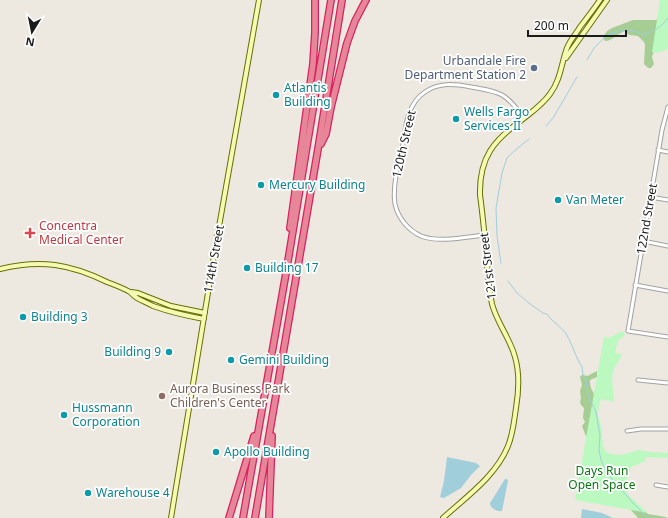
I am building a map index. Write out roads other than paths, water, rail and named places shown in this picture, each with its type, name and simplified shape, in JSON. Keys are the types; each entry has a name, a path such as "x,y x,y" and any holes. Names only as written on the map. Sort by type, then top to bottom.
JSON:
{"highway":[{"path":"286,273 290,220 313,64 315,0"},
{"path":"243,518 286,273 330,0"},
{"path":"255,518 342,0"},
{"path":"318,149 326,134 347,43 355,21 366,0"},
{"path":"229,518 262,412"},
{"path":"269,518 273,413"}],"street":[{"name":"114th Street","path":"171,518 258,0"},
{"name":"121st Street","path":"443,518 482,483 500,462 508,447 514,422 518,392 519,382 517,364 512,346 499,322 489,287 480,188 480,180 484,165 496,141 540,105 550,94 558,80 567,48 571,40 600,0"},
{"name":"121st Street","path":"563,61 607,0"},
{"name":"120th Street","path":"484,235 432,239 411,230 400,216 396,205 394,188 408,115 420,96 434,87 448,84 459,84 498,93 512,102 524,118"},
{"name":"122nd Street","path":"668,108 664,119 658,150 628,331 668,337"},
{"path":"658,150 668,152"},
{"path":"650,197 668,200"},
{"path":"643,241 668,246"},
{"path":"0,269 23,264 59,265 74,268 130,292 141,300 162,309 204,319"},
{"path":"635,285 668,291"},
{"path":"130,292 138,293 171,306 205,313"},
{"path":"638,380 668,384"},
{"path":"627,431 641,429 668,429"},
{"path":"656,485 668,487"}],"water":[{"path":"447,457 476,463 480,466 461,488 444,498 440,497"},
{"path":"505,479 508,481 502,511 498,511 492,508 490,503"},
{"path":"582,509 602,513 613,518 581,518"}],"waterway":[{"path":"587,60 594,48 607,35 624,30 635,31 644,35 655,30 668,18"},
{"path":"546,126 553,118 577,77"},
{"path":"501,263 497,236 496,208 502,173 507,158 529,139"},
{"path":"508,281 517,293 530,304 547,314 565,332 582,367 588,395 596,412 600,435 599,450 604,467 612,479 648,518"}],"place":[{"name":"Urbandale Fire Department Station 2","path":"534,68"},
{"name":"Atlantis Building","path":"276,95"},
{"name":"Wells Fargo Services II","path":"456,119"},
{"name":"Mercury Building","path":"261,185"},
{"name":"Van Meter","path":"558,200"},
{"name":"Concentra Medical Center","path":"30,233"},
{"name":"Building 17","path":"247,268"},
{"name":"Building 3","path":"23,317"},
{"name":"Building 9","path":"169,352"},
{"name":"Gemini Building","path":"231,360"},
{"name":"Aurora Business Park Children's Center","path":"162,396"},
{"name":"Hussmann Corporation","path":"64,415"},
{"name":"Apollo Building","path":"216,452"},
{"name":"Warehouse 4","path":"88,493"}],"park label":[{"name":"Days Run Open Space","path":"602,478"}]}
